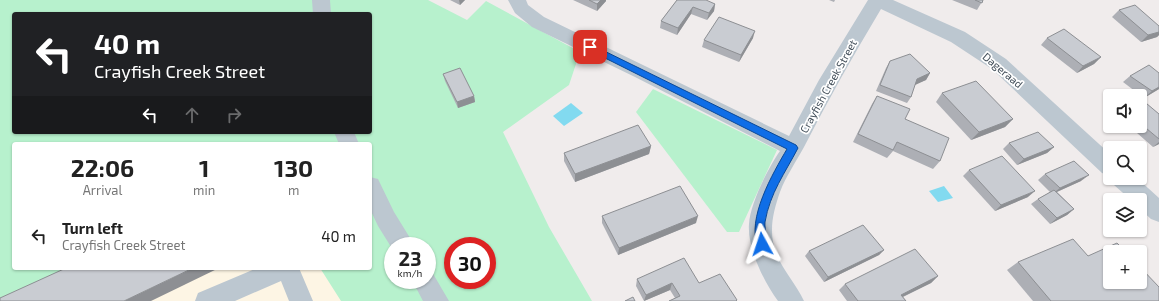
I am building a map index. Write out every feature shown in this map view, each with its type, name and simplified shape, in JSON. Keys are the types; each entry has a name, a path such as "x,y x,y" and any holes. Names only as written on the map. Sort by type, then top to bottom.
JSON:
{"street":[{"path":"321,0 322,12"},
{"path":"517,0 521,9 538,22 642,72 793,148"},
{"name":"Crayfish Creek Street","path":"792,301 776,279 762,244 760,224 769,192 780,168 793,148 826,85 877,0"},
{"name":"Dageraad","path":"877,0 958,37 999,64 1103,161"},
{"path":"1130,185 1159,212"},
{"path":"372,195 378,223 393,237"},
{"path":"207,301 279,270"},
{"path":"288,270 301,301"},
{"path":"430,289 437,301"}],"shaded area":[{"path":"384,255 384,289 412,289 437,301 9,301 79,270 372,270 372,266"}],"green space":[{"path":"0,0 428,0 467,20 486,1 580,52 569,85 503,132 549,227 592,301 341,301 321,270 372,270 372,142 12,142 12,270 66,270 0,299"},
{"path":"653,89 777,150 739,232 727,232 636,112"}],"water":[{"path":"571,103 583,113 564,126 553,116"},
{"path":"944,186 953,198 938,202 929,191"}],"building":[{"path":"589,0 601,0 597,4"},
{"path":"677,0 706,0 715,4 709,13 693,7 678,28 661,21"},
{"path":"975,0 983,0 982,3"},
{"path":"1135,5 1159,26 1159,32 1148,35 1119,10"},
{"path":"719,17 755,31 741,55 704,40"},
{"path":"1064,29 1101,57 1083,66 1047,38"},
{"path":"910,54 930,73 917,79 911,97 880,85 890,61"},
{"path":"1149,65 1159,73 1159,87 1152,91 1130,76"},
{"path":"460,68 474,96 457,102 443,74"},
{"path":"976,81 1013,119 979,132 942,93"},
{"path":"877,96 910,109 905,119 949,138 940,161 897,142 893,150 858,134"},
{"path":"1147,104 1159,114 1159,139 1147,129"},
{"path":"638,125 651,146 575,174 564,153"},
{"path":"1038,132 1054,147 1024,159 1009,143"},
{"path":"1002,156 1035,191 1001,205 969,170"},
{"path":"1074,161 1089,175 1060,188 1045,174"},
{"path":"680,186 698,216 619,248 602,216"},
{"path":"1054,190 1074,209 1057,218 1038,199"},
{"path":"863,225 884,250 828,277 809,251"},
{"path":"1073,239 1088,256 1103,249 1103,289 1147,289 1147,274 1159,287 1159,301 1051,301 1018,262"},
{"path":"915,249 938,276 901,295 906,301 858,301 845,284"},
{"path":"684,258 699,283 720,274 737,300 669,301 680,296 672,283 646,295 637,279"},
{"path":"62,270 189,270 124,301 0,301 0,298"},
{"path":"633,297 635,301 625,301"}],"route":[{"path":"590,47 793,148 780,168 769,192 760,224 762,244"}]}
